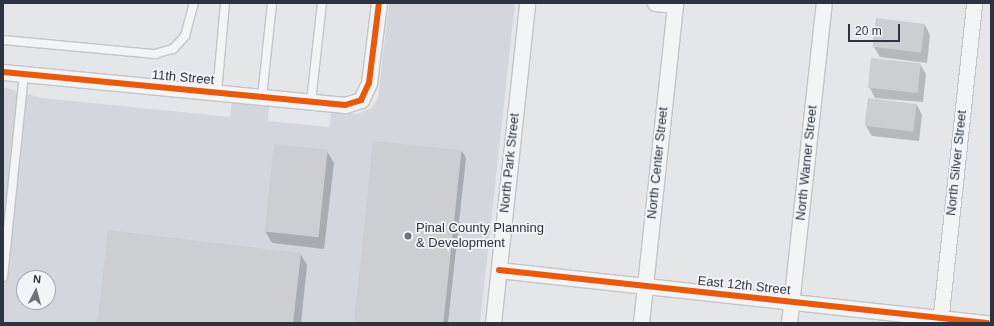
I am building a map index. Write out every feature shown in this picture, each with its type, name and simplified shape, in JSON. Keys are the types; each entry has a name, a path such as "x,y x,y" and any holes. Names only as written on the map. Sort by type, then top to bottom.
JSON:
{"street":[{"name":"11th Street","path":"3,72 344,105 361,100 369,83 378,3"},
{"name":"North Park Street","path":"493,323 528,3"},
{"path":"655,3 675,4"},
{"name":"North Warner Street","path":"789,323 824,3"},
{"name":"North Silver Street","path":"940,320 974,3"},
{"name":"North Center Street","path":"641,323 675,4"},
{"name":"East 12th Street","path":"499,270 792,302 940,320 987,323"}],"lane":[{"path":"3,40 155,54 173,48 185,36 194,3"},
{"path":"217,93 225,3"},
{"path":"262,97 272,3"},
{"path":"311,102 322,3"},
{"path":"3,277 24,74"}],"shaded area":[{"path":"389,3 515,3 480,323 3,323 3,87 42,98 230,117 232,101 269,105 268,121 330,127 331,112 357,114 372,108 378,99"}],"building":[{"path":"876,18 925,24 921,53 872,47"},
{"path":"871,58 921,63 918,93 868,88"},
{"path":"868,98 917,104 913,132 865,126"},
{"name":"Pinal County Planning & Development","path":"373,141 462,150 443,323 354,323"},
{"path":"274,144 328,150 319,237 265,232"},
{"path":"108,230 301,253 293,323 97,323"}],"cycle path":[{"path":"3,72 345,105 361,100 369,83 379,3"},
{"path":"499,270 987,323"}],"place":[{"name":"Pinal County Planning & Development","path":"408,236"}]}
